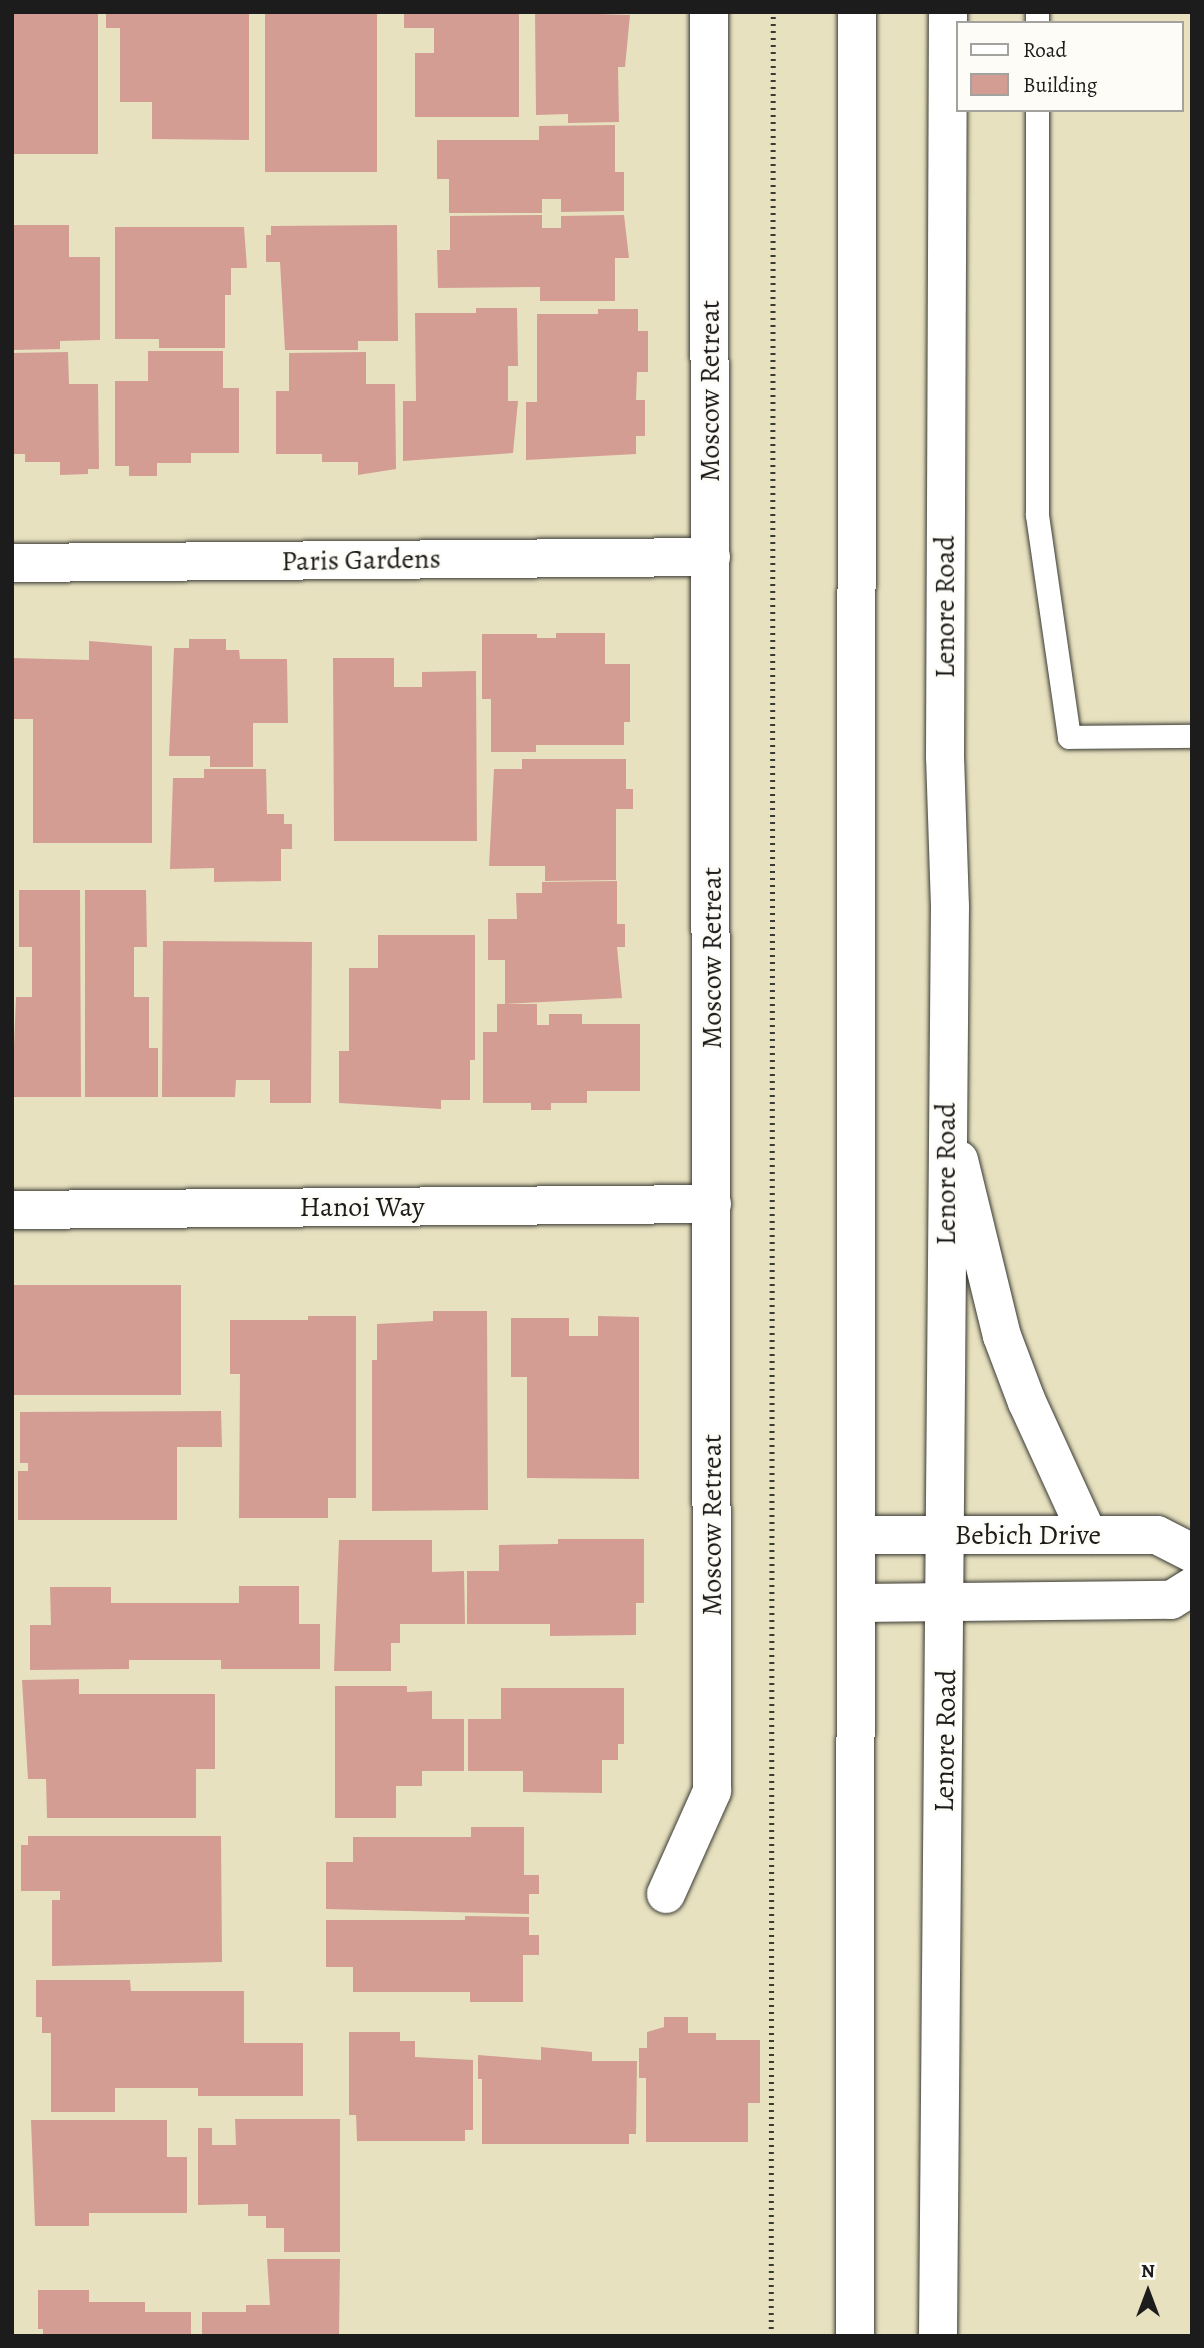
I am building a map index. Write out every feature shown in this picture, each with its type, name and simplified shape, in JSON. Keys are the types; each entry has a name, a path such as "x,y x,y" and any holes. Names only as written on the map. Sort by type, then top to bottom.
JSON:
{"street":[{"name":"Moscow Retreat","path":"666,1894 712,1791 709,12"},
{"path":"855,2336 859,1535 853,790 858,12"},
{"name":"Lenore Road","path":"938,2336 946,1601 948,12"},
{"name":"Paris Gardens","path":"12,564 711,557"},
{"path":"946,1110 1002,1336 1027,1402 1088,1535"},
{"name":"Hanoi Way","path":"12,1210 712,1204"},
{"name":"Bebich Drive","path":"859,1535 1157,1535 1192,1553"},
{"path":"859,1603 1171,1600 1192,1587"}],"lane":[{"path":"1037,112 1037,515 1069,737 1192,736"}],"path":[{"path":"771,2336 773,12"}],"building":[{"path":"12,12 98,12 98,154 12,154"},
{"path":"106,12 249,12 249,140 152,139 152,102 120,102 120,28 106,28"},
{"path":"265,12 377,12 377,172 265,172"},
{"path":"404,12 519,12 519,117 415,117 415,53 434,53 434,28 404,28"},
{"path":"535,12 630,15 625,67 618,67 619,122 568,123 568,114 536,115"},
{"path":"615,125 615,172 624,172 624,211 561,212 561,199 542,199 542,213 449,213 449,179 437,179 437,140 539,140 539,126"},
{"path":"542,215 542,228 561,228 561,216 624,215 629,258 615,258 615,301 540,301 540,287 438,288 437,250 450,250 450,216"},
{"path":"12,225 69,225 69,257 100,257 100,340 60,341 60,349 12,350"},
{"path":"397,225 398,341 358,341 358,350 285,350 280,262 266,262 266,235 271,235 271,226"},
{"path":"115,227 244,227 247,268 231,268 231,295 225,295 225,348 159,348 159,339 115,339"},
{"path":"476,308 517,308 518,366 508,366 508,401 518,401 513,453 403,461 403,401 416,401 415,313 476,313"},
{"path":"598,309 638,309 638,331 648,331 648,372 637,372 636,400 645,400 645,436 636,436 636,454 526,460 526,402 537,402 537,314 598,314"},
{"path":"148,351 223,351 223,388 239,388 239,453 191,453 191,463 157,463 157,476 129,476 129,466 115,466 115,381 148,381"},
{"path":"68,352 69,384 98,384 99,469 88,469 88,474 60,475 60,462 25,462 25,454 12,454 12,353"},
{"path":"366,352 366,384 395,384 396,469 358,475 358,462 322,462 322,454 276,454 276,391 289,391 289,353"},
{"path":"556,633 605,633 605,664 630,664 630,722 624,722 624,745 536,745 536,752 491,752 491,699 482,699 482,634 537,634 537,638 556,638"},
{"path":"189,639 226,639 226,650 239,650 240,659 287,659 288,723 253,723 253,767 210,767 210,756 169,756 174,648 189,648"},
{"path":"89,641 152,646 152,843 33,843 33,719 12,719 12,658 89,660"},
{"path":"333,658 394,658 394,687 422,687 422,672 476,671 477,841 334,841"},
{"path":"522,759 626,759 626,789 633,789 633,809 616,809 616,880 545,881 545,866 489,866 494,769 522,769"},
{"path":"204,769 266,769 267,814 284,814 284,824 292,824 292,849 281,849 281,881 214,882 214,868 170,869 173,778 204,778"},
{"path":"617,881 617,924 625,924 625,947 617,947 622,998 505,1004 505,960 488,960 488,919 517,919 516,893 542,893 542,882"},
{"path":"19,890 80,890 81,1097 12,1097 16,997 32,997 32,947 19,947"},
{"path":"85,890 146,890 147,947 134,947 134,997 149,997 149,1048 158,1048 158,1097 85,1097"},
{"path":"378,935 475,935 475,1060 470,1060 470,1100 441,1100 441,1109 339,1103 339,1051 349,1051 349,968 378,968"},
{"path":"163,941 312,942 311,1103 270,1103 270,1080 236,1080 235,1097 162,1097"},
{"path":"497,1004 537,1004 537,1025 549,1025 549,1014 582,1014 582,1024 640,1024 640,1091 587,1091 587,1103 551,1103 551,1110 531,1110 531,1103 483,1103 483,1032 497,1032"},
{"path":"12,1285 181,1285 181,1395 12,1395"},
{"path":"433,1311 487,1311 488,1510 372,1511 372,1360 377,1360 377,1324 433,1321"},
{"path":"308,1316 356,1316 356,1498 328,1498 328,1518 239,1518 240,1374 230,1374 230,1320 308,1320"},
{"path":"598,1316 639,1317 639,1479 527,1478 527,1377 511,1377 511,1318 569,1318 569,1336 598,1336"},
{"path":"221,1411 222,1447 177,1447 177,1520 18,1520 18,1471 28,1471 28,1463 20,1463 20,1412"},
{"path":"558,1539 644,1539 644,1603 636,1603 636,1635 550,1636 550,1624 467,1624 467,1571 499,1571 499,1545 558,1544"},
{"path":"339,1540 432,1540 432,1572 464,1571 465,1624 400,1624 400,1643 391,1643 391,1671 334,1671"},
{"path":"239,1586 299,1586 299,1624 320,1624 320,1669 221,1669 221,1660 129,1660 129,1669 30,1670 30,1625 51,1625 50,1587 111,1587 111,1603 239,1603"},
{"path":"79,1679 79,1694 215,1694 215,1769 196,1769 196,1818 47,1818 46,1779 28,1779 22,1680"},
{"path":"335,1686 407,1686 407,1692 432,1691 432,1719 464,1719 464,1771 422,1771 422,1786 396,1786 396,1818 335,1818"},
{"path":"501,1688 624,1688 624,1744 618,1744 618,1760 602,1760 602,1793 523,1792 523,1771 468,1771 468,1719 501,1719"},
{"path":"471,1827 524,1827 524,1875 539,1875 539,1894 529,1894 529,1914 326,1909 326,1862 353,1862 353,1837 471,1837"},
{"path":"28,1836 221,1836 222,1962 52,1966 52,1900 60,1900 60,1891 21,1891 21,1845 28,1845"},
{"path":"465,1916 529,1917 529,1935 539,1935 539,1955 523,1955 523,2002 470,2002 470,1992 353,1992 353,1967 326,1967 326,1920 465,1920"},
{"path":"36,1980 130,1980 131,1991 244,1991 244,2043 303,2043 303,2096 198,2096 198,2088 115,2088 115,2112 51,2112 51,2033 42,2033 42,2017 36,2017"},
{"path":"664,2017 688,2017 688,2033 716,2033 716,2040 760,2040 760,2103 748,2103 748,2142 646,2142 646,2078 639,2078 639,2048 647,2048 647,2032 664,2027"},
{"path":"349,2032 400,2032 400,2041 415,2041 415,2057 473,2060 473,2130 465,2130 465,2141 357,2141 356,2115 349,2115"},
{"path":"541,2047 592,2052 592,2061 637,2061 636,2134 629,2134 629,2144 482,2144 482,2079 478,2079 478,2055 541,2060"},
{"path":"235,2119 340,2119 340,2252 284,2252 284,2228 266,2228 266,2216 248,2216 248,2204 198,2205 198,2128 212,2128 212,2145 236,2145"},
{"path":"31,2120 167,2120 167,2157 187,2157 187,2213 89,2213 89,2226 35,2226"},
{"path":"267,2259 340,2259 339,2336 202,2336 202,2312 246,2312 246,2305 270,2305"},
{"path":"38,2290 89,2290 89,2302 145,2302 145,2312 191,2312 191,2336 43,2336 43,2329 38,2329"}]}
